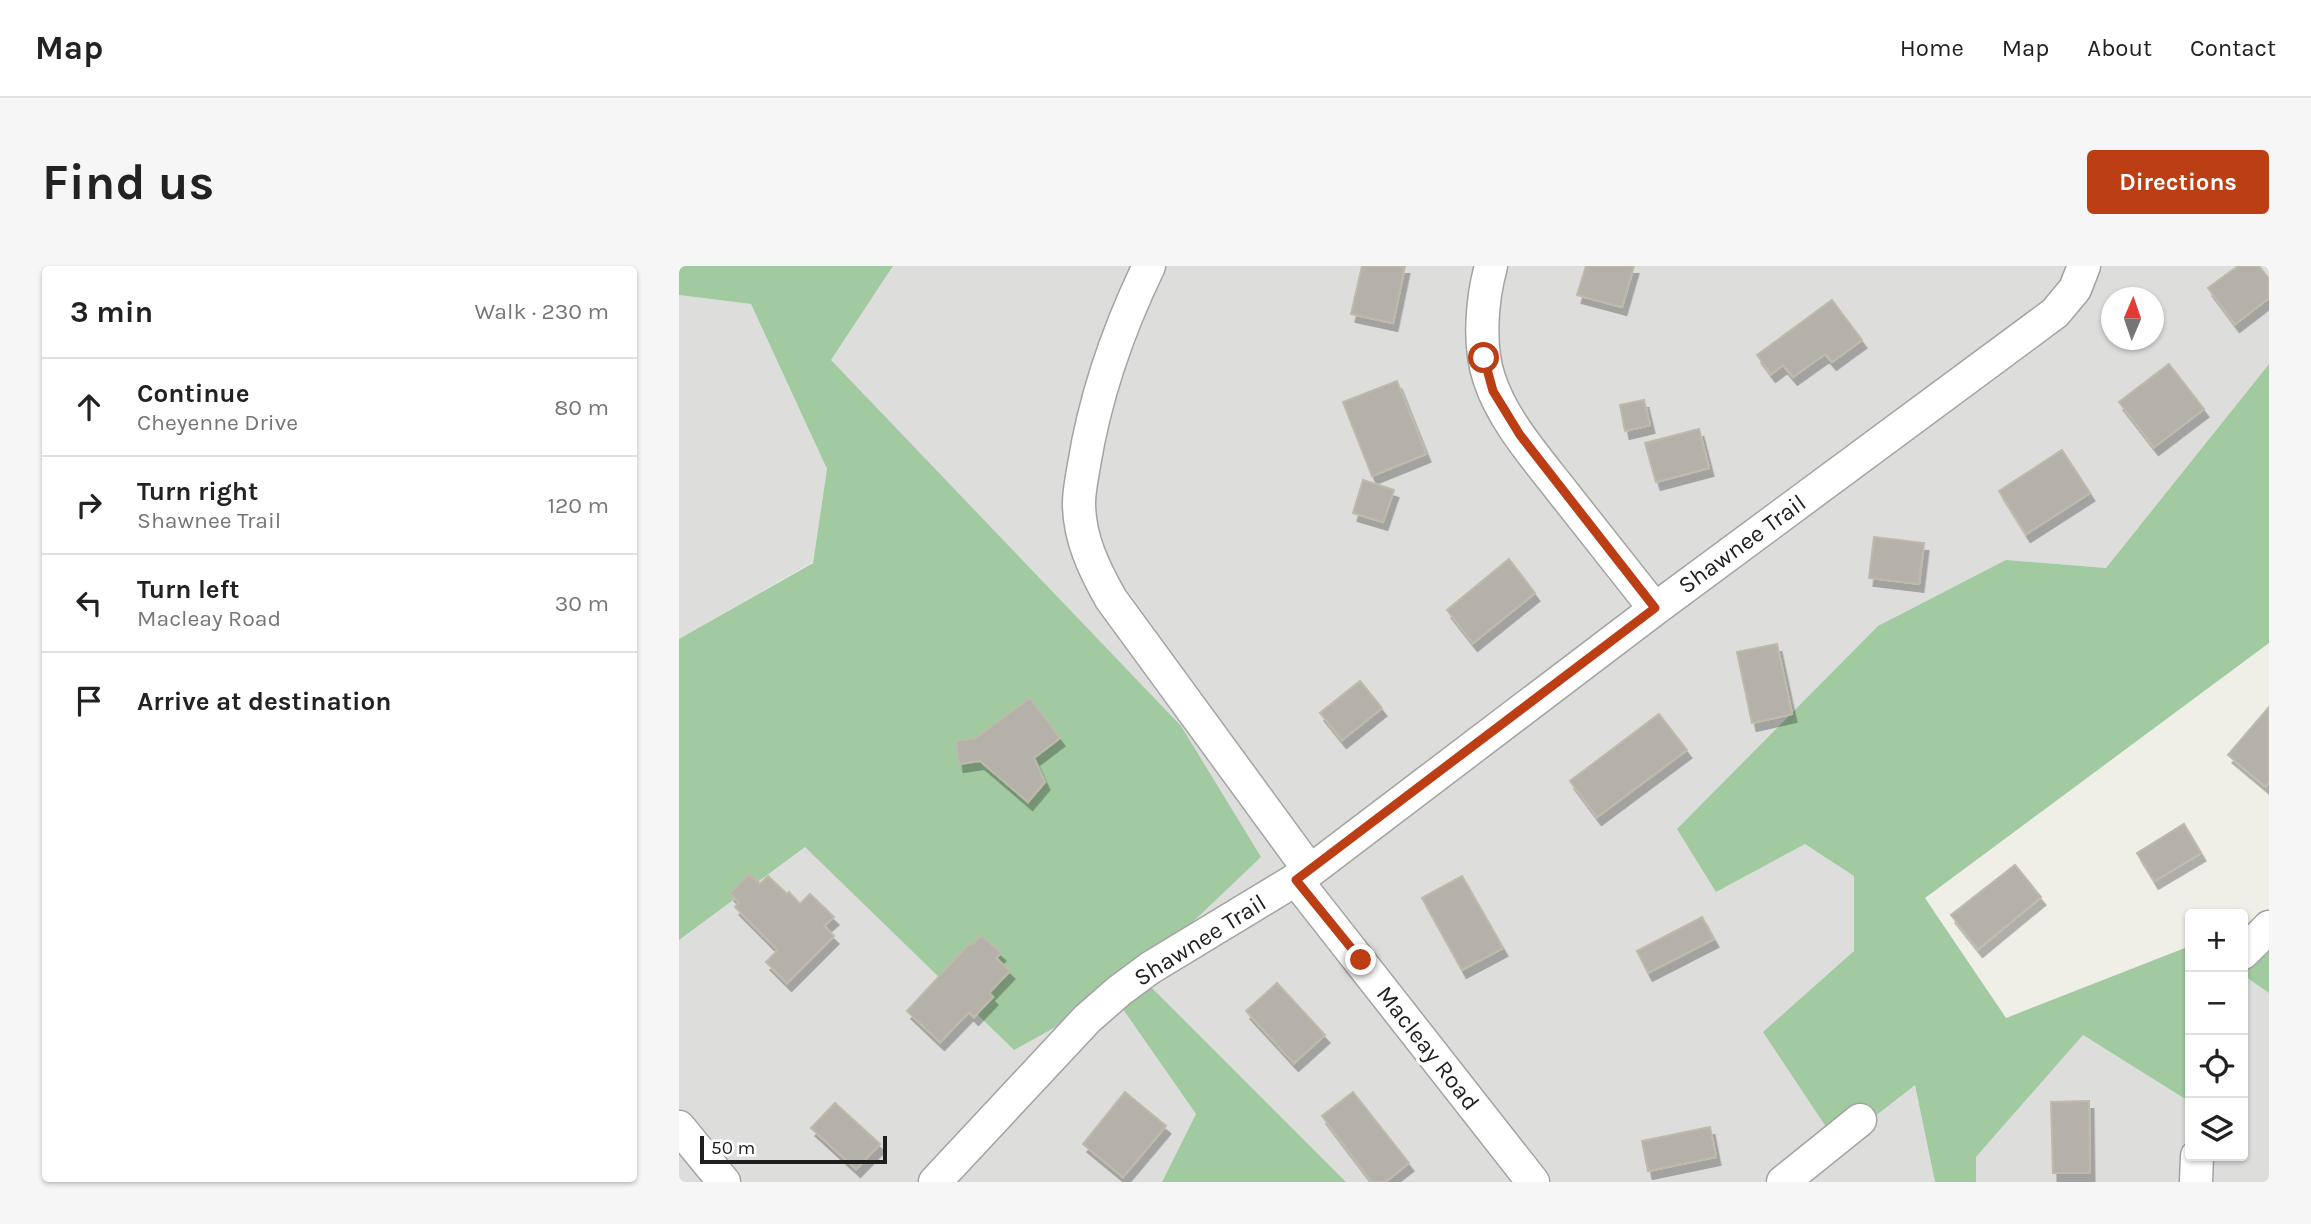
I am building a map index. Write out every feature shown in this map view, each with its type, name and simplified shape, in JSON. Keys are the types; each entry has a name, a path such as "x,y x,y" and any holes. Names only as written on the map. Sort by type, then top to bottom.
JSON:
{"street":[{"name":"Macleay Road","path":"1149,266 1129,306 1090,428 1079,502 1083,536 1094,569 1111,599 1361,960 1517,1164 1534,1182"},
{"path":"1492,266 1483,341 1487,375 1493,391 1532,454 1655,608"},
{"name":"Shawnee Trail","path":"935,1182 1087,1019 1119,990 1150,968 1303,876 1655,608 2055,313 2075,289 2084,266"},
{"path":"2248,948 2269,927"},
{"path":"1783,1182 1860,1120"},
{"path":"679,1127 724,1182"},
{"path":"2196,1182 2197,1161"}],"shaded area":[{"path":"893,266 2269,266 2269,364 2106,568 2006,560 1716,892 1805,843 1854,876 1854,950 1915,1085 1935,1182 1346,1182 1137,974 831,360"},
{"path":"679,295 751,304 827,469 813,562 679,639"},
{"path":"805,846 1014,1050 1112,994 1196,1114 1162,1182 679,1182 679,940"},
{"path":"2248,978 2269,993 2269,1182 1976,1182 1976,1157 2083,1035 2185,1099 2185,1161 2248,1161"}],"green space":[{"path":"679,266 893,266 831,360 1181,726 1261,857 1138,974 1346,1182 1162,1182 1196,1114 1113,995 1014,1050 805,847 679,940 679,639 813,563 827,469 751,304 679,295"},
{"path":"2269,364 2269,643 1925,898 2006,1018 2185,948 2185,1099 2083,1035 1976,1157 1976,1182 1935,1182 1915,1085 1838,1145 1763,1032 1854,951 1854,876 1805,844 1716,892 1677,829 1878,626 2006,560 2106,568"},
{"path":"2269,916 2269,993 2248,978 2248,924"}],"building":[{"path":"1362,266 1405,266 1393,323 1351,314"},
{"path":"1586,266 1634,266 1622,307 1577,295"},
{"path":"2238,266 2259,266 2269,279 2269,298 2235,324 2208,288"},
{"path":"1832,300 1862,340 1832,362 1825,354 1793,377 1783,365 1771,374 1757,355"},
{"path":"2169,364 2204,409 2154,447 2119,402"},
{"path":"1397,381 1426,454 1372,476 1343,402"},
{"path":"1644,400 1650,425 1625,431 1620,405"},
{"path":"1699,429 1709,468 1656,482 1645,443"},
{"path":"2062,450 2090,493 2026,534 1999,491"},
{"path":"1363,480 1394,490 1383,522 1353,513"},
{"path":"1874,537 1924,543 1919,584 1869,578"},
{"path":"1509,559 1535,593 1473,643 1447,610"},
{"path":"1777,644 1792,714 1752,723 1737,652"},
{"path":"1360,681 1382,708 1342,740 1320,713"},
{"path":"1030,698 1060,738 1034,758 1045,782 1028,802 980,761 959,764 956,741 976,738"},
{"path":"2269,707 2269,782 2265,786 2228,755"},
{"path":"1659,714 1687,750 1597,817 1570,781"},
{"path":"2184,824 2201,853 2154,881 2137,853"},
{"path":"2015,865 2041,897 1978,949 1951,915"},
{"path":"749,874 760,884 768,876 800,904 810,894 834,917 824,926 834,936 787,983 766,962 778,950 735,907 739,902 730,893"},
{"path":"1462,876 1503,948 1462,970 1422,898"},
{"path":"1702,917 1714,939 1648,973 1637,951"},
{"path":"981,935 1001,953 996,958 1010,971 989,993 993,997 974,1017 969,1012 940,1042 907,1011 970,943 972,945"},
{"path":"1277,983 1325,1035 1294,1063 1246,1011"},
{"path":"1125,1092 1166,1126 1123,1177 1083,1144"},
{"path":"1353,1092 1409,1163 1385,1182 1372,1182 1322,1116"},
{"path":"2089,1101 2090,1173 2053,1173 2051,1102"},
{"path":"835,1103 880,1144 856,1169 811,1128"},
{"path":"1710,1127 1716,1157 1648,1171 1642,1141"}],"route":[{"path":"1361,960 1296,880 1655,608 1532,454 1493,391 1484,358"}]}
